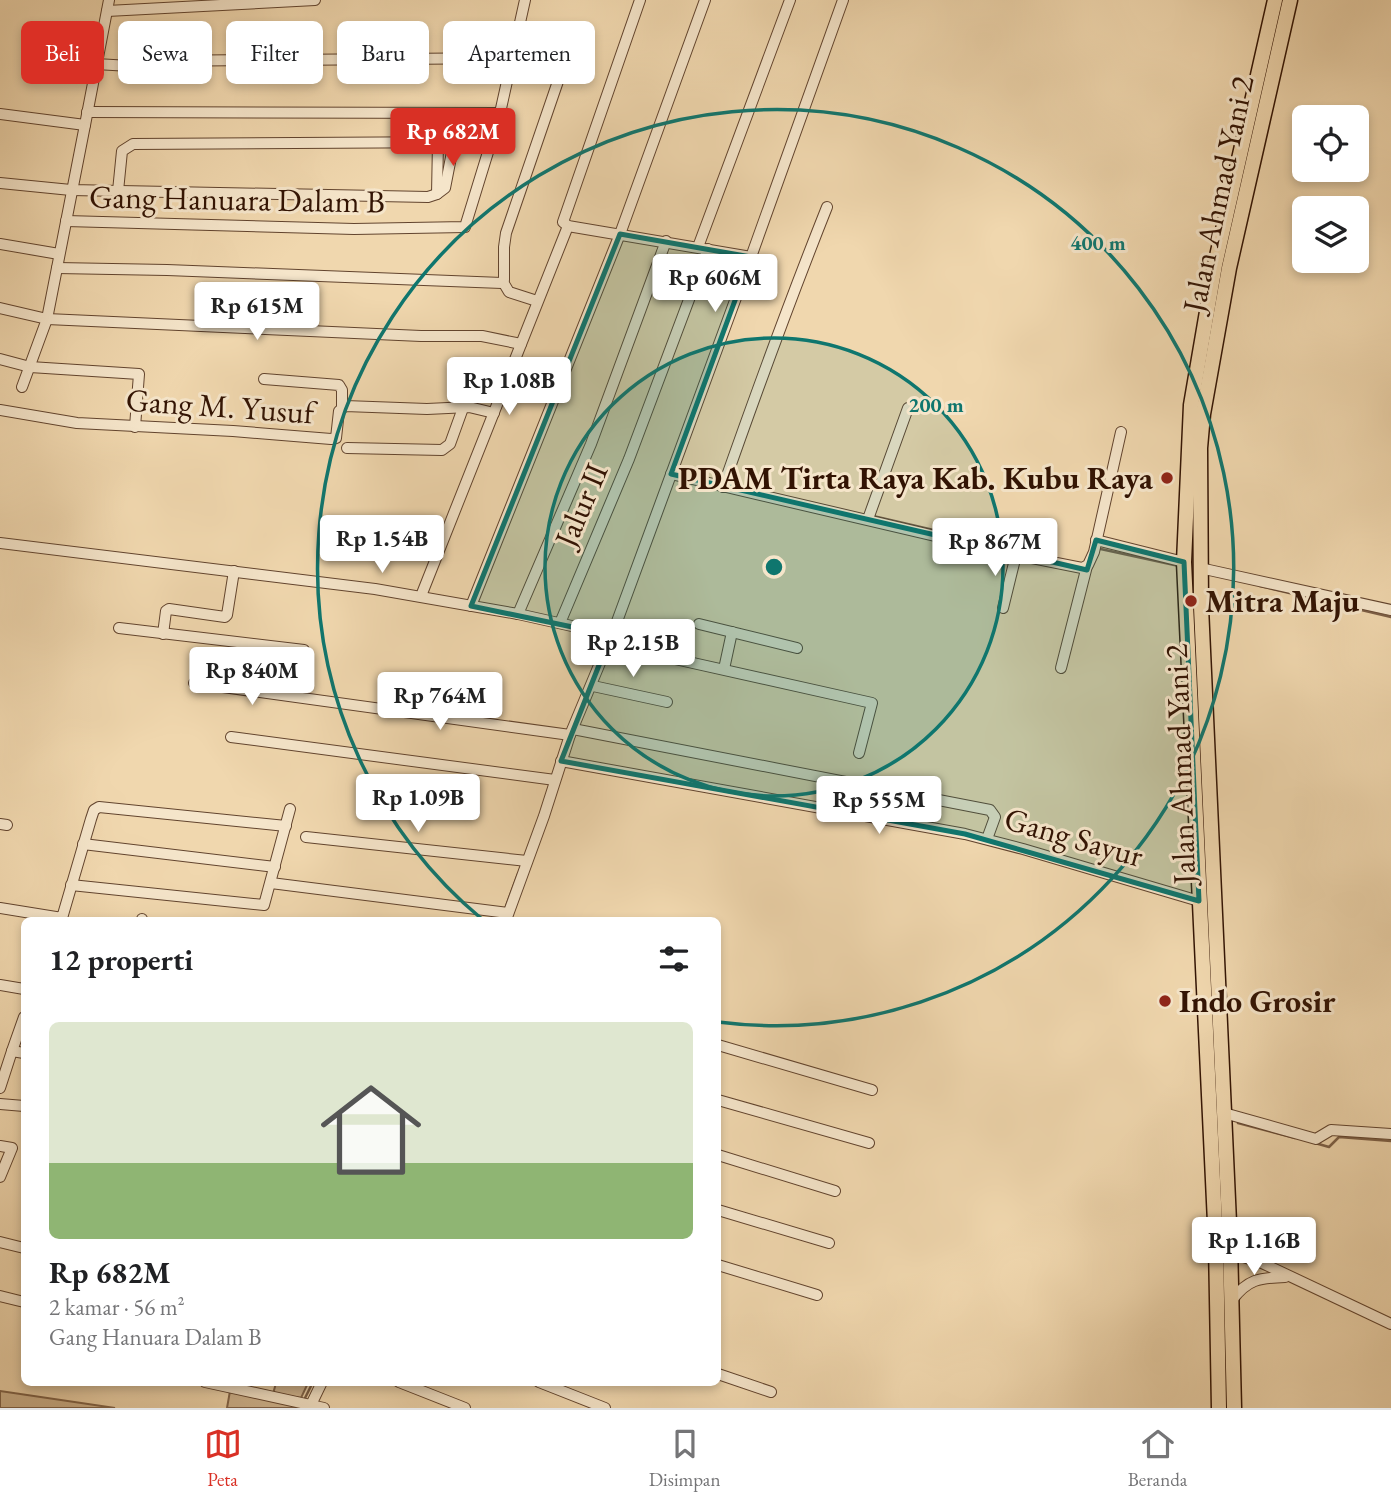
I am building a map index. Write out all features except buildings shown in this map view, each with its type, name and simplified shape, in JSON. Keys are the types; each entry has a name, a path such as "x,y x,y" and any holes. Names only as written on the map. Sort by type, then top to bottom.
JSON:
{"highway":[{"name":"Jalan Ahmad Yani 2","path":"1219,1408 1224,1114 1203,793 1184,566 1191,405 1215,265 1275,0"},
{"name":"Jalan Ahmad Yani 2","path":"1234,1408 1231,1301 1223,1251 1199,901 1203,793 1200,448 1203,414 1229,268 1290,0"}],"street":[{"path":"104,25 108,6 315,0"},
{"name":"Gang Hanuara Dalam B","path":"520,21 525,0"},
{"path":"640,0 564,220 565,224 751,257"},
{"path":"471,606 620,234 705,0"},
{"name":"Jalur II","path":"560,623 629,459 790,0"},
{"path":"271,883 507,917 561,761 593,686 843,0"},
{"path":"104,64 130,65 130,62 149,61 443,59"},
{"path":"22,387 47,319 92,84"},
{"name":"Gang Hanuara Dalam B","path":"66,221 354,229 463,228 466,226 500,113 506,84"},
{"path":"537,301 509,292 503,282 504,247 506,233 557,84"},
{"path":"87,112 500,113"},
{"path":"0,114 85,125"},
{"path":"437,194 438,142"},
{"path":"0,183 71,190 118,191 428,197 444,188 460,142 133,144 122,151 118,191"},
{"path":"723,487 776,338 799,285 827,207"},
{"path":"421,596 568,226"},
{"path":"518,614 591,444 666,241"},
{"path":"0,244 60,254"},
{"path":"57,268 503,282"},
{"path":"0,308 47,319 482,336 522,344"},
{"path":"0,359 30,367 139,374 135,427"},
{"path":"264,379 339,385 342,390 341,408"},
{"name":"Gang M. Yusuf","path":"0,410 77,423 331,439 338,434 341,408 345,406 474,407 494,413"},
{"path":"347,448 442,450 450,444 463,408"},
{"path":"869,516 908,408"},
{"path":"1061,668 1087,566 1095,546 1121,432"},
{"path":"671,474 869,516 1017,555 1078,568 1087,566"},
{"path":"0,543 421,596 560,623 724,669 872,703 859,753"},
{"path":"1095,546 1184,566"},
{"path":"1003,608 1017,555"},
{"path":"163,634 166,611 169,609 225,617 234,571"},
{"path":"1200,571 1391,610"},
{"path":"699,624 797,648"},
{"path":"119,628 304,650"},
{"path":"724,669 732,632"},
{"path":"194,684 572,732 990,810 995,817 987,839"},
{"path":"593,686 667,702"},
{"path":"230,737 555,780"},
{"name":"Gang Sayur","path":"561,761 987,839 1199,901"},
{"path":"65,917 83,844 94,810 99,807 286,827"},
{"path":"71,885 264,905 290,809"},
{"path":"306,837 527,862"},
{"path":"83,844 275,867"},
{"path":"0,908 58,917"},
{"path":"0,985 21,988"},
{"path":"0,1088 7,1055 21,1024"},
{"path":"721,1046 872,1090"},
{"path":"721,1101 869,1143"},
{"path":"0,1104 21,1106"},
{"path":"1224,1114 1316,1139 1331,1130 1391,1134"},
{"path":"0,1146 12,1148 0,1177"},
{"path":"721,1156 835,1191"},
{"path":"721,1211 829,1244"},
{"path":"0,1242 21,1247"},
{"path":"1223,1251 1289,1277 1391,1324"},
{"path":"721,1266 817,1295"},
{"path":"1231,1301 1241,1288 1251,1281 1289,1277"},
{"path":"0,1296 21,1301"},
{"path":"721,1375 771,1392"},
{"path":"222,1386 324,1408"},
{"path":"310,1406 320,1386"},
{"path":"409,1386 465,1408"},
{"path":"549,1386 604,1408"}],"highlighted area":[{"path":"620,234 751,257 671,474 1087,570 1096,540 1184,562 1199,901 965,834 561,761 611,635 471,606"}],"shaded area":[{"path":"275,1386 307,1386 301,1398 273,1394"},
{"path":"0,1391 115,1408 0,1408"},
{"path":"230,1391 296,1405 295,1408 227,1408"}],"waterway":[{"path":"873,516 1037,554"},
{"path":"1096,548 1179,566"},
{"path":"1260,586 1391,617"},
{"path":"502,917 518,874"},
{"path":"1238,1123 1295,1138"},
{"path":"1315,1143 1329,1147 1339,1137 1391,1141"},
{"path":"300,1408 311,1386"}],"place":[{"name":"PDAM Tirta Raya Kab. Kubu Raya","path":"1167,478"},
{"name":"Mitra Maju","path":"1191,601"},
{"name":"Indo Grosir","path":"1165,1001"}]}
